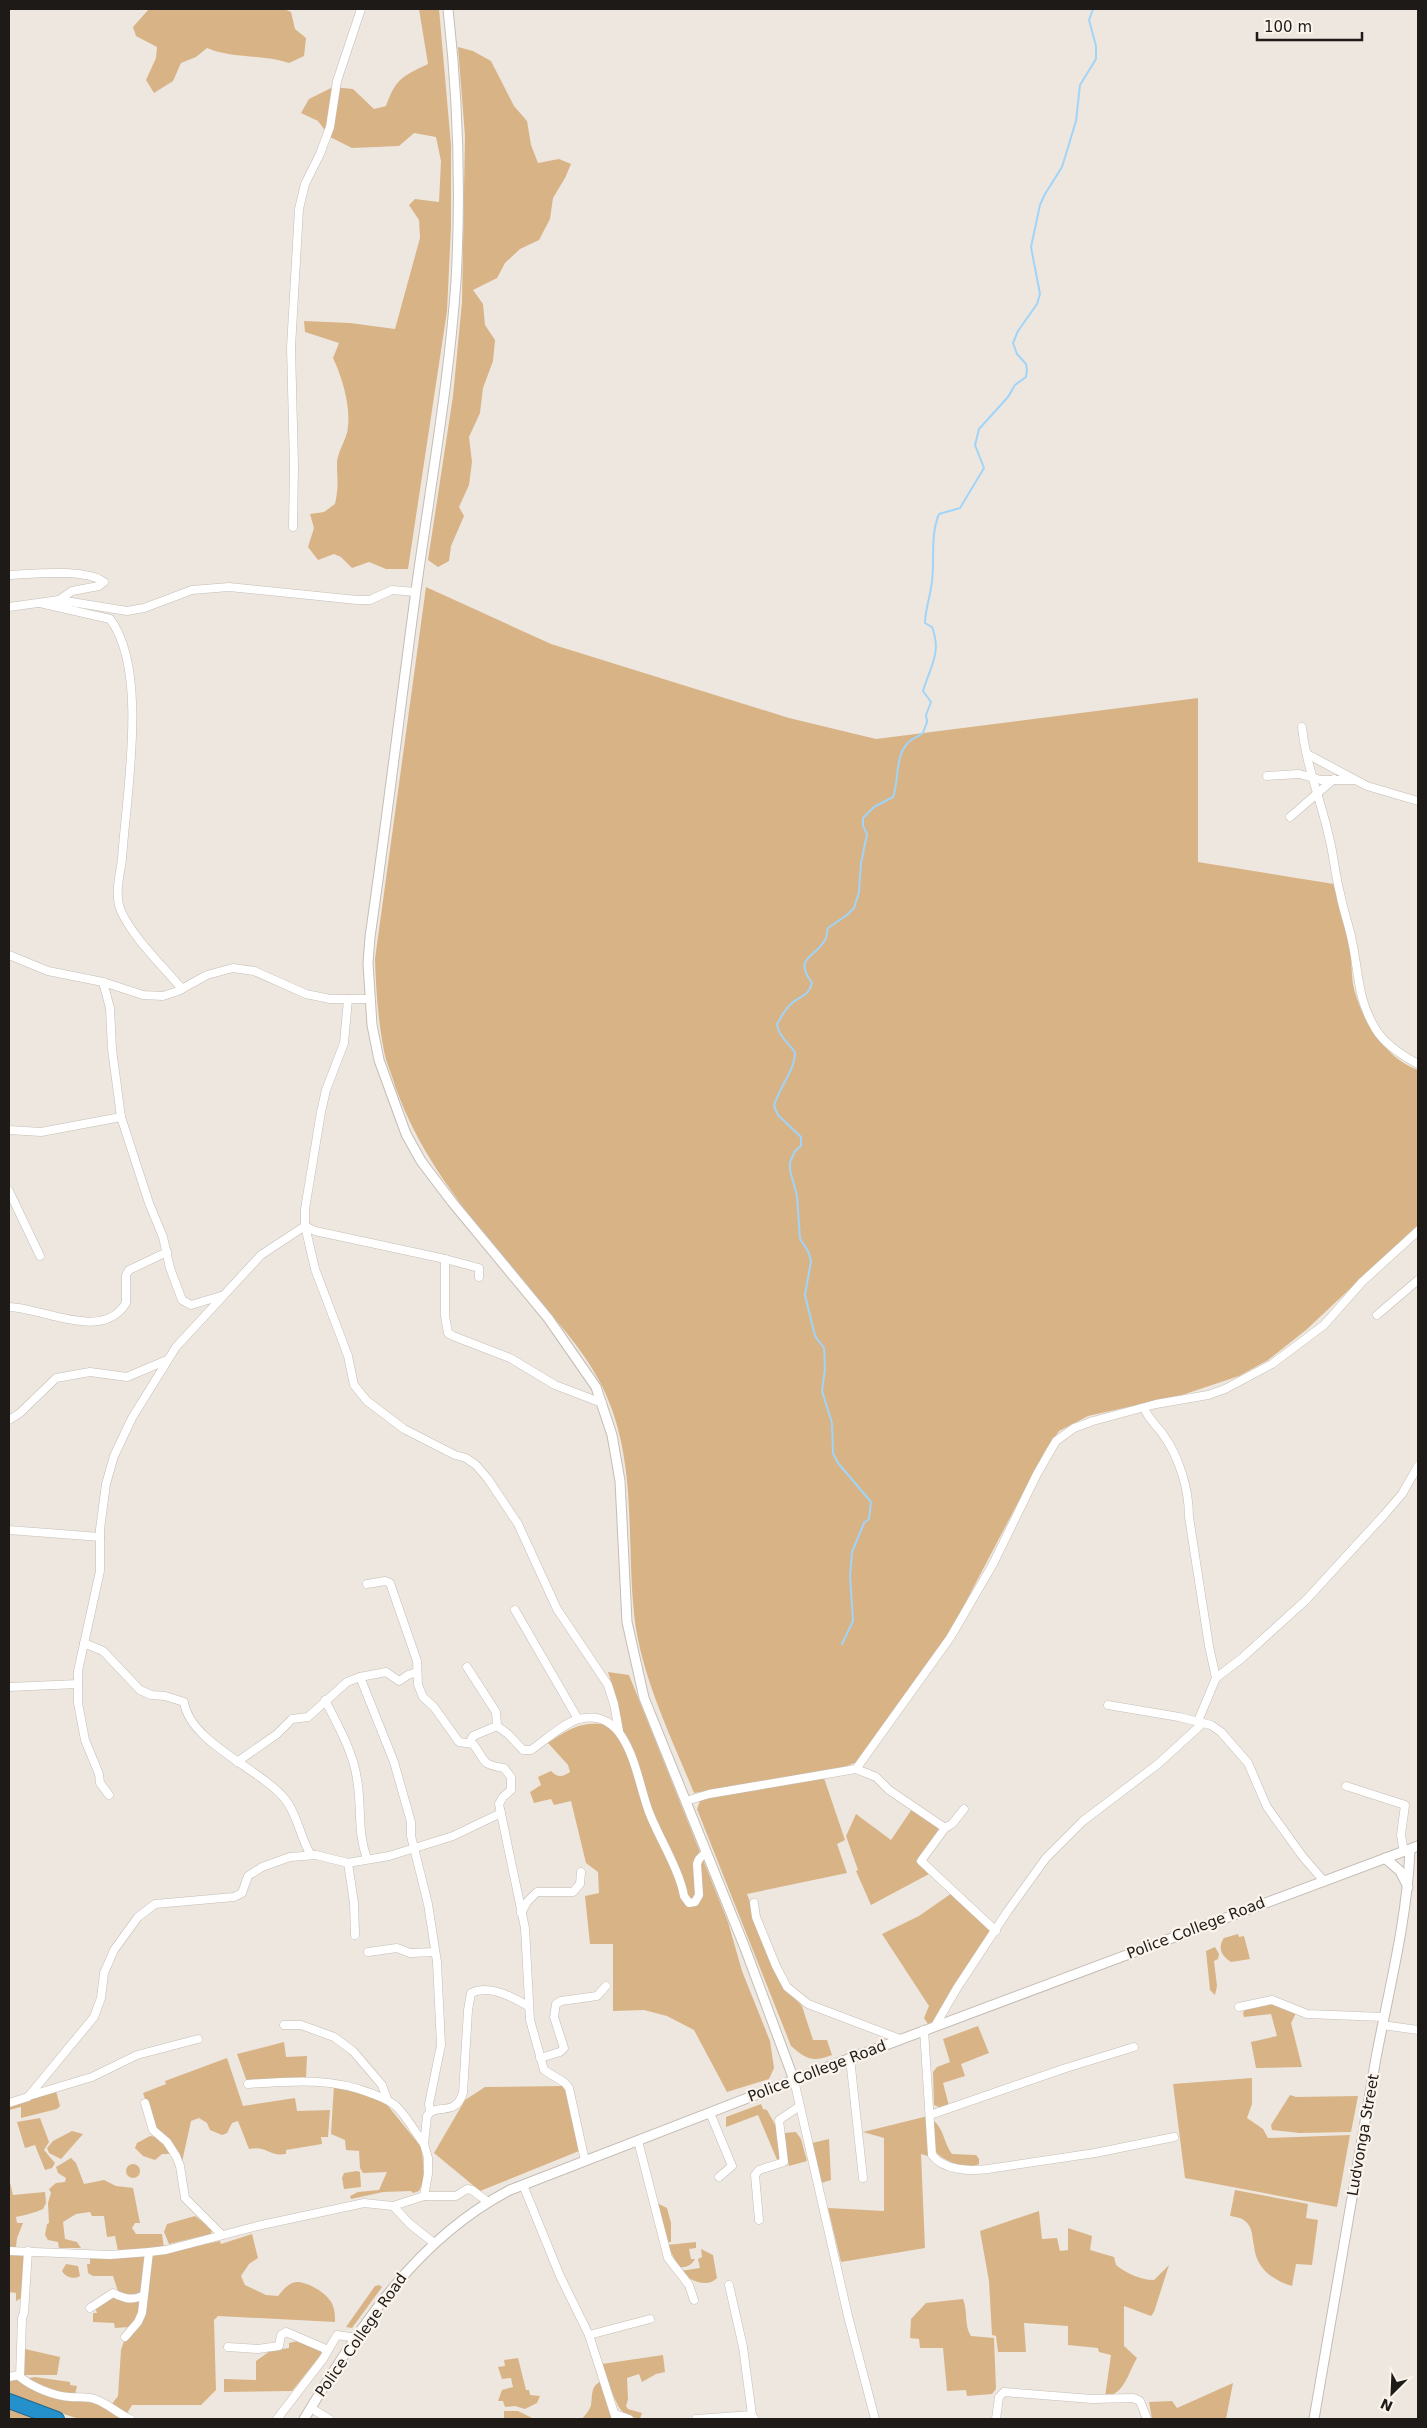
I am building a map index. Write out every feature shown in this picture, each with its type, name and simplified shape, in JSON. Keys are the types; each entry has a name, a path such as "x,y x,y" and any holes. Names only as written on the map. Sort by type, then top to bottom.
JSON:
{"highway":[{"path":"9,2400 57,2419"}],"street":[{"path":"293,527 294,466 291,347 299,209 305,184 320,154 330,127 337,81 361,9"},
{"path":"448,9 458,155 456,280 443,409 416,592 395,765 370,937 369,999 379,1060 406,1134 421,1160 452,1202 548,1318 596,1387 602,1402 612,1435 620,1481 627,1622 644,1698 745,1948 794,2080 848,2316 874,2419"},
{"path":"9,575 68,574 104,582 99,586 72,591 59,600"},
{"path":"9,607 59,600 127,611 144,608 192,590 229,586 357,600 370,600 392,590 416,592"},
{"path":"40,603 110,619 127,654 131,686 130,745 118,903 131,928 182,989"},
{"path":"1302,727 1311,777 1329,837 1339,891 1350,926 1356,958 1357,981 1363,1002 1376,1030 1401,1055 1418,1064"},
{"path":"1307,754 1355,780 1382,791 1418,801"},
{"path":"1267,776 1299,774 1321,780 1355,780"},
{"path":"1290,817 1334,779"},
{"path":"9,955 48,971 103,982 143,995 163,996 182,989 207,975 232,968 254,971 306,994 330,999 369,999"},
{"path":"103,982 110,1008 112,1049 121,1117 149,1203 163,1237 170,1268 182,1300 186,1304 191,1305 223,1296"},
{"path":"348,999 344,1043 326,1090 320,1112 305,1210 305,1226 315,1269 348,1356 354,1385 367,1402 404,1429 455,1455 466,1458 476,1465 488,1479 518,1524 557,1609 608,1684 619,1730 630,1754 652,1821 684,1896 689,1903 695,1902 699,1895 697,1864 698,1860 706,1852"},
{"path":"9,1130 40,1132 121,1117"},
{"path":"9,1191 40,1256"},
{"path":"305,1226 315,1231 478,1268 480,1269 479,1277"},
{"path":"109,1796 100,1783 99,1774 85,1740 78,1704 78,1684 84,1643 100,1571 100,1537 106,1484 114,1456 132,1418 167,1360 261,1255 305,1226"},
{"path":"856,1769 950,1638 993,1564 1037,1474 1056,1441 1074,1428 1093,1421 1225,1389 1272,1364 1324,1324 1362,1282 1418,1231"},
{"path":"9,1307 99,1322 114,1316 122,1310 126,1303 126,1275 129,1270 166,1252"},
{"path":"445,1259 445,1316 448,1333 510,1358 555,1385 602,1402"},
{"path":"1377,1315 1418,1280"},
{"path":"9,1420 20,1413 56,1378 90,1372 127,1377 167,1360"},
{"path":"1144,1408 1172,1450 1189,1502 1189,1517 1208,1646 1216,1678"},
{"path":"934,2026 1007,1912 1046,1858 1083,1821 1158,1764 1200,1722 1216,1678 1242,1658 1306,1600 1402,1494 1418,1466"},
{"path":"9,1530 100,1537"},
{"path":"367,1584 384,1581 390,1583 417,1660 417,1672 423,1697 434,1707 458,1742 470,1742"},
{"path":"515,1610 578,1719"},
{"path":"84,1643 103,1651 140,1690 151,1695 179,1699 184,1702 185,1708 198,1729 229,1757 265,1779 286,1800 303,1843 311,1855"},
{"path":"468,1667 496,1712 497,1726 508,1734 523,1750 531,1750 578,1719 602,1719 611,1723 619,1730"},
{"path":"238,1762 277,1734 292,1719 308,1717 347,1682 360,1677 386,1672 399,1681 417,1672"},
{"path":"360,1677 394,1762 411,1822 411,1836 428,1904 435,1952 441,2045 429,2104 430,2112 424,2130 424,2144 428,2158 428,2174 424,2196"},
{"path":"9,1687 78,1684"},
{"path":"325,1700 353,1763 357,1780 360,1841 367,1859"},
{"path":"1108,1705 1200,1722 1221,1732 1238,1750 1256,1778 1267,1807 1302,1857 1323,1880"},
{"path":"470,1742 473,1736 497,1726"},
{"path":"470,1742 486,1764 504,1768 511,1776 511,1790 503,1797 500,1804 522,1913 527,1960 528,2006 540,2058 548,2074 565,2083 569,2088 586,2161"},
{"path":"686,1801 708,1794 856,1769 876,1777 889,1790 945,1828"},
{"path":"1346,1786 1405,1805 1401,1835 1410,1849"},
{"path":"964,1809 952,1824 945,1828 920,1861 996,1931"},
{"path":"30,2096 94,2017 100,2003 104,1974 114,1950 138,1916 155,1904 234,1897 242,1893 248,1876 262,1867 290,1857 311,1855 348,1863 414,1850 469,1830 501,1813"},
{"name":"Police College Road","path":"304,2419 374,2312 408,2269 434,2243 488,2202 523,2185 850,2058 1410,1849"},
{"name":"Ludvonga Street","path":"1314,2419 1408,1887 1410,1849"},
{"path":"1386,1858 1400,1871 1408,1887"},
{"path":"348,1863 354,1902 355,1935"},
{"path":"522,1913 527,1902 537,1892 573,1892 580,1884 581,1872"},
{"path":"754,1903 756,1917 776,1966 787,1987 808,2004 900,2039"},
{"path":"368,1952 397,1948 410,1953 435,1952"},
{"path":"540,2058 560,2052 564,2048 554,2017 556,2004 561,2001 597,1996 606,1986"},
{"path":"430,2112 452,2108 460,2101 463,2093 468,2010 471,1993 484,1991 500,1992 528,2006"},
{"path":"1240,2008 1272,2000 1307,2014 1383,2021 1418,2030"},
{"path":"284,2025 301,2025 334,2037 354,2051 382,2085 387,2099"},
{"path":"924,2030 932,2154 935,2159 944,2164 972,2171 1095,2153 1174,2137"},
{"path":"9,2103 92,2077 137,2055 198,2039"},
{"path":"930,2115 1066,2068 1134,2047"},
{"path":"850,2058 863,2178"},
{"path":"248,2084 312,2080 348,2086 387,2099 397,2107 424,2144"},
{"path":"145,2103 153,2130 167,2142 176,2156 180,2166 185,2198 222,2235"},
{"path":"759,2220 755,2176 759,2170 784,2162 779,2120 800,2106"},
{"path":"710,2113 732,2166 719,2177"},
{"path":"638,2141 668,2258 689,2285 694,2300"},
{"path":"523,2185 560,2276 589,2334 616,2417 629,2419"},
{"path":"9,2251 110,2255 149,2252 166,2250 222,2235 364,2203 393,2206 408,2199 424,2196 456,2196 467,2189 472,2190 488,2202"},
{"path":"393,2206 410,2224 434,2243"},
{"path":"28,2252 19,2375 26,2382 36,2387 68,2397 86,2397 97,2400 108,2405 114,2412 130,2419"},
{"path":"125,2336 138,2322 144,2295 149,2252"},
{"path":"696,2419 753,2417 743,2347 729,2285"},
{"path":"90,2308 113,2293 126,2299 136,2299 144,2295"},
{"path":"589,2334 650,2319"},
{"path":"228,2347 272,2348 280,2346 282,2335 286,2332 328,2350"},
{"path":"277,2419 323,2360 337,2335 356,2338"},
{"path":"9,2377 19,2375"},
{"path":"996,2419 999,2397 1004,2392 1092,2399 1133,2398 1140,2401 1147,2419"},
{"path":"311,2408 329,2419"}],"shaded area":[{"path":"149,9 284,9 291,12 295,29 306,38 304,56 289,63 268,58 227,54 207,48 196,57 181,63 173,81 154,93 146,80 156,58 157,47 136,36 133,27"},
{"path":"419,9 439,9 451,145 451,227 447,311 408,569 386,569 369,562 352,568 341,557 334,554 318,560 308,547 314,528 310,514 324,512 335,504 337,462 347,433 348,415 343,385 333,358 339,343 305,332 304,321 350,323 395,329 420,238 419,220 409,205 415,199 439,202 441,161 436,137 414,133 399,146 352,148 330,137 318,121 301,113 309,99 333,87 353,89 374,109 386,106 393,89 401,79 428,64"},
{"path":"458,47 473,51 491,61 514,106 527,121 531,145 538,163 559,159 571,164 553,198 550,219 539,240 520,249 505,263 497,278 473,290 483,304 485,325 495,340 493,361 483,388 480,413 469,437 472,462 469,485 459,507 464,516 451,546 449,561 438,567 428,560 453,396 462,302 465,136"},
{"path":"426,587 551,644 789,718 876,739 1198,698 1198,862 1334,884 1347,931 1354,989 1363,1013 1369,1025 1386,1048 1406,1065 1418,1070 1418,1225 1306,1330 1268,1360 1239,1376 1182,1395 1088,1416 1059,1431 1046,1449 949,1634 857,1762 839,1769 694,1793 658,1706 643,1661 634,1614 626,1468 613,1412 601,1384 585,1357 469,1215 435,1167 407,1115 395,1086 386,1060 382,1039 375,959"},
{"path":"608,1672 629,1675 728,1922 742,1971 770,2041 774,2068 769,2079 727,2092 694,2030 667,2016 644,2010 613,2011 613,1944 590,1944 585,1896 599,1893 598,1872 586,1863 571,1801 554,1805 551,1799 534,1803 530,1792 541,1785 538,1777 551,1771 560,1776 570,1772 568,1765 548,1743 567,1731 582,1725 621,1726 617,1701"},
{"path":"824,1778 845,1840 837,1844 847,1873 747,1894 781,1983 802,2006 813,2040 827,2040 832,2055 815,2059 806,2057 791,2046 697,1809 700,1801 710,1797"},
{"path":"912,1809 940,1829 916,1861 929,1874 871,1905 856,1871 858,1870 846,1836 856,1814 891,1840"},
{"path":"952,1893 993,1932 933,2023 928,2024 924,2018 929,2006 882,1934 919,1916"},
{"path":"1238,1934 1239,1937 1244,1936 1250,1959 1231,1962 1223,1954 1221,1945 1224,1938"},
{"path":"1215,1947 1219,1954 1218,1959 1214,1961 1217,1986 1215,1995 1210,1990 1206,1951"},
{"path":"1273,2002 1297,2011 1291,2023 1302,2067 1256,2068 1251,2042 1277,2036 1271,2014 1244,2017 1243,2013 1246,2008"},
{"path":"978,2026 989,2053 961,2064 965,2076 943,2083 949,2106 941,2108 934,2105 933,2072 937,2067 950,2062 943,2039"},
{"path":"284,2042 286,2057 307,2056 306,2078 247,2082 237,2054"},
{"path":"227,2058 243,2106 295,2098 297,2111 330,2110 328,2137 321,2137 322,2144 286,2150 286,2154 275,2154 255,2148 249,2149 238,2121 232,2123 227,2133 222,2135 210,2130 207,2123 199,2118 191,2121 182,2162 156,2130 143,2093 166,2084 165,2081"},
{"path":"1252,2078 1252,2104 1247,2118 1263,2129 1268,2138 1350,2135 1337,2207 1185,2178 1173,2084"},
{"path":"334,2085 384,2101 422,2148 424,2180 419,2191 413,2193 411,2191 383,2192 351,2199 350,2196 358,2192 379,2190 387,2172 363,2173 360,2168 359,2151 346,2150 345,2140 331,2134"},
{"path":"562,2086 567,2092 579,2151 480,2191 434,2153 465,2100 485,2087"},
{"path":"56,2091 60,2106 57,2109 21,2118 21,2107 9,2110 9,2105"},
{"path":"1290,2095 1296,2097 1358,2096 1351,2132 1300,2133 1272,2130 1271,2125"},
{"path":"761,2104 763,2109 767,2110 778,2130 782,2158 778,2162 758,2115 726,2127 726,2117"},
{"path":"928,2116 931,2157 921,2154 925,2248 841,2262 828,2208 884,2211 884,2138 863,2132"},
{"path":"40,2118 49,2142 44,2150 55,2163 52,2168 45,2170 35,2145 25,2148 17,2122"},
{"path":"934,2121 940,2128 952,2154 976,2155 979,2159 979,2164 974,2166 962,2165 948,2161 938,2154 933,2144"},
{"path":"72,2131 83,2134 61,2159 49,2153 47,2148 53,2141"},
{"path":"796,2132 801,2139 807,2161 789,2166 783,2137 784,2133"},
{"path":"150,2136 161,2139 170,2154 162,2154 155,2160 143,2156 135,2148 137,2143"},
{"path":"829,2139 831,2180 821,2183 812,2143"},
{"path":"71,2158 76,2163 84,2184 104,2180 116,2186 133,2188 140,2223 135,2223 132,2228 136,2234 162,2234 164,2248 118,2251 115,2236 107,2237 104,2216 92,2216 90,2212 76,2214 63,2222 65,2239 77,2242 81,2248 59,2248 58,2242 48,2240 45,2235 47,2224 49,2223 48,2203 51,2193 49,2189 56,2183 65,2182 66,2178 58,2173 56,2167"},
{"path":"130,2164 136,2164 140,2171 136,2178 130,2178 126,2174 126,2168"},
{"path":"360,2172 361,2187 344,2189 342,2178 344,2173"},
{"path":"9,2178 13,2195 45,2192 46,2203 43,2209 16,2217 17,2223 23,2223 17,2238 16,2247 9,2247"},
{"path":"1235,2190 1308,2204 1306,2218 1318,2220 1312,2265 1296,2264 1292,2286 1272,2277 1266,2272 1255,2254 1250,2226 1238,2217 1230,2216"},
{"path":"657,2203 667,2208 671,2223 671,2242 667,2242"},
{"path":"1039,2211 1042,2239 1057,2238 1060,2251 1068,2250 1068,2228 1092,2236 1090,2250 1114,2257 1116,2265 1138,2277 1154,2280 1169,2265 1151,2316 1124,2306 1124,2346 1137,2358 1122,2387 1112,2395 1105,2397 1111,2355 1099,2352 1098,2348 1068,2345 1068,2326 1024,2323 1026,2352 998,2352 996,2336 992,2335 989,2281 980,2231"},
{"path":"195,2216 212,2229 211,2234 169,2244 164,2232 167,2224"},
{"path":"252,2234 258,2258 249,2264 241,2276 245,2285 266,2295 278,2296 291,2283 307,2284 318,2290 331,2302 335,2322 218,2316 214,2320 216,2390 201,2405 132,2405 126,2415 111,2405 118,2396 121,2350 126,2335 137,2325 151,2256 220,2241 221,2244"},
{"path":"696,2242 696,2248 689,2249 691,2259 695,2259 694,2261 686,2266 679,2267 667,2245"},
{"path":"701,2249 713,2255 717,2278 708,2283 693,2280 680,2271 700,2268 698,2259 702,2257"},
{"path":"9,2253 23,2254 25,2258 23,2297 16,2301 16,2293 9,2292"},
{"path":"145,2256 143,2292 138,2296 119,2294 113,2276 93,2276 88,2273 87,2264 90,2264 90,2257"},
{"path":"66,2264 78,2266 80,2276 72,2278 65,2275 62,2271"},
{"path":"379,2285 382,2287 352,2328 346,2327 375,2286"},
{"path":"113,2296 142,2298 139,2316 129,2327 115,2328 114,2323 93,2322 93,2313 97,2313 95,2307"},
{"path":"963,2299 971,2336 994,2338 996,2389 992,2394 967,2396 966,2390 947,2391 943,2348 920,2348 919,2339 910,2338 911,2319 926,2303"},
{"path":"298,2341 324,2351 292,2391 224,2392 224,2379 256,2380 256,2361 270,2351 289,2348 289,2343"},
{"path":"25,2349 60,2357 57,2375 23,2375"},
{"path":"663,2355 665,2372 656,2374 642,2382 639,2374 627,2378 628,2399 626,2406 628,2409 642,2413 640,2419 626,2414 616,2402 602,2364"},
{"path":"518,2358 526,2390 529,2390 530,2395 540,2396 537,2403 525,2409 515,2406 505,2407 503,2401 498,2401 502,2390 513,2387 511,2378 502,2379 498,2367 505,2366 504,2360"},
{"path":"35,2377 70,2382 70,2385 77,2386 75,2394 72,2396 41,2387 23,2379"},
{"path":"18,2378 28,2385 92,2400 124,2419 79,2419 9,2396 9,2379"},
{"path":"602,2381 614,2419 582,2419 590,2407 594,2388"},
{"path":"1233,2383 1226,2419 1152,2419 1149,2402 1172,2401 1177,2408"},
{"path":"9,2408 39,2419 9,2419"},
{"path":"504,2411 518,2411 534,2419 504,2419"}],"waterway":[{"path":"842,1644 853,1621 850,1576 852,1552 864,1523 869,1519 871,1502 838,1463 833,1453 832,1423 822,1391 825,1369 824,1348 815,1336 805,1295 811,1261 808,1251 800,1239 797,1196 790,1170 790,1162 795,1151 801,1146 801,1137 778,1115 774,1106 790,1072 795,1052 781,1035 777,1024 790,1005 809,991 811,987 812,983 804,968 807,959 821,946 825,940 828,928 854,908 859,892 861,863 867,834 863,826 863,818 874,807 893,797 903,749 908,742 923,733 927,722 926,715 931,702 923,691 934,660 936,645 932,627 925,623 925,619 932,579 933,541 936,523 939,514 960,508 984,468 975,445 979,429 1008,397 1015,385 1026,377 1026,364 1017,354 1013,343 1018,331 1037,304 1040,294 1031,247 1040,205 1062,167 1076,121 1080,85 1096,59 1096,46 1089,20 1093,9"}]}
